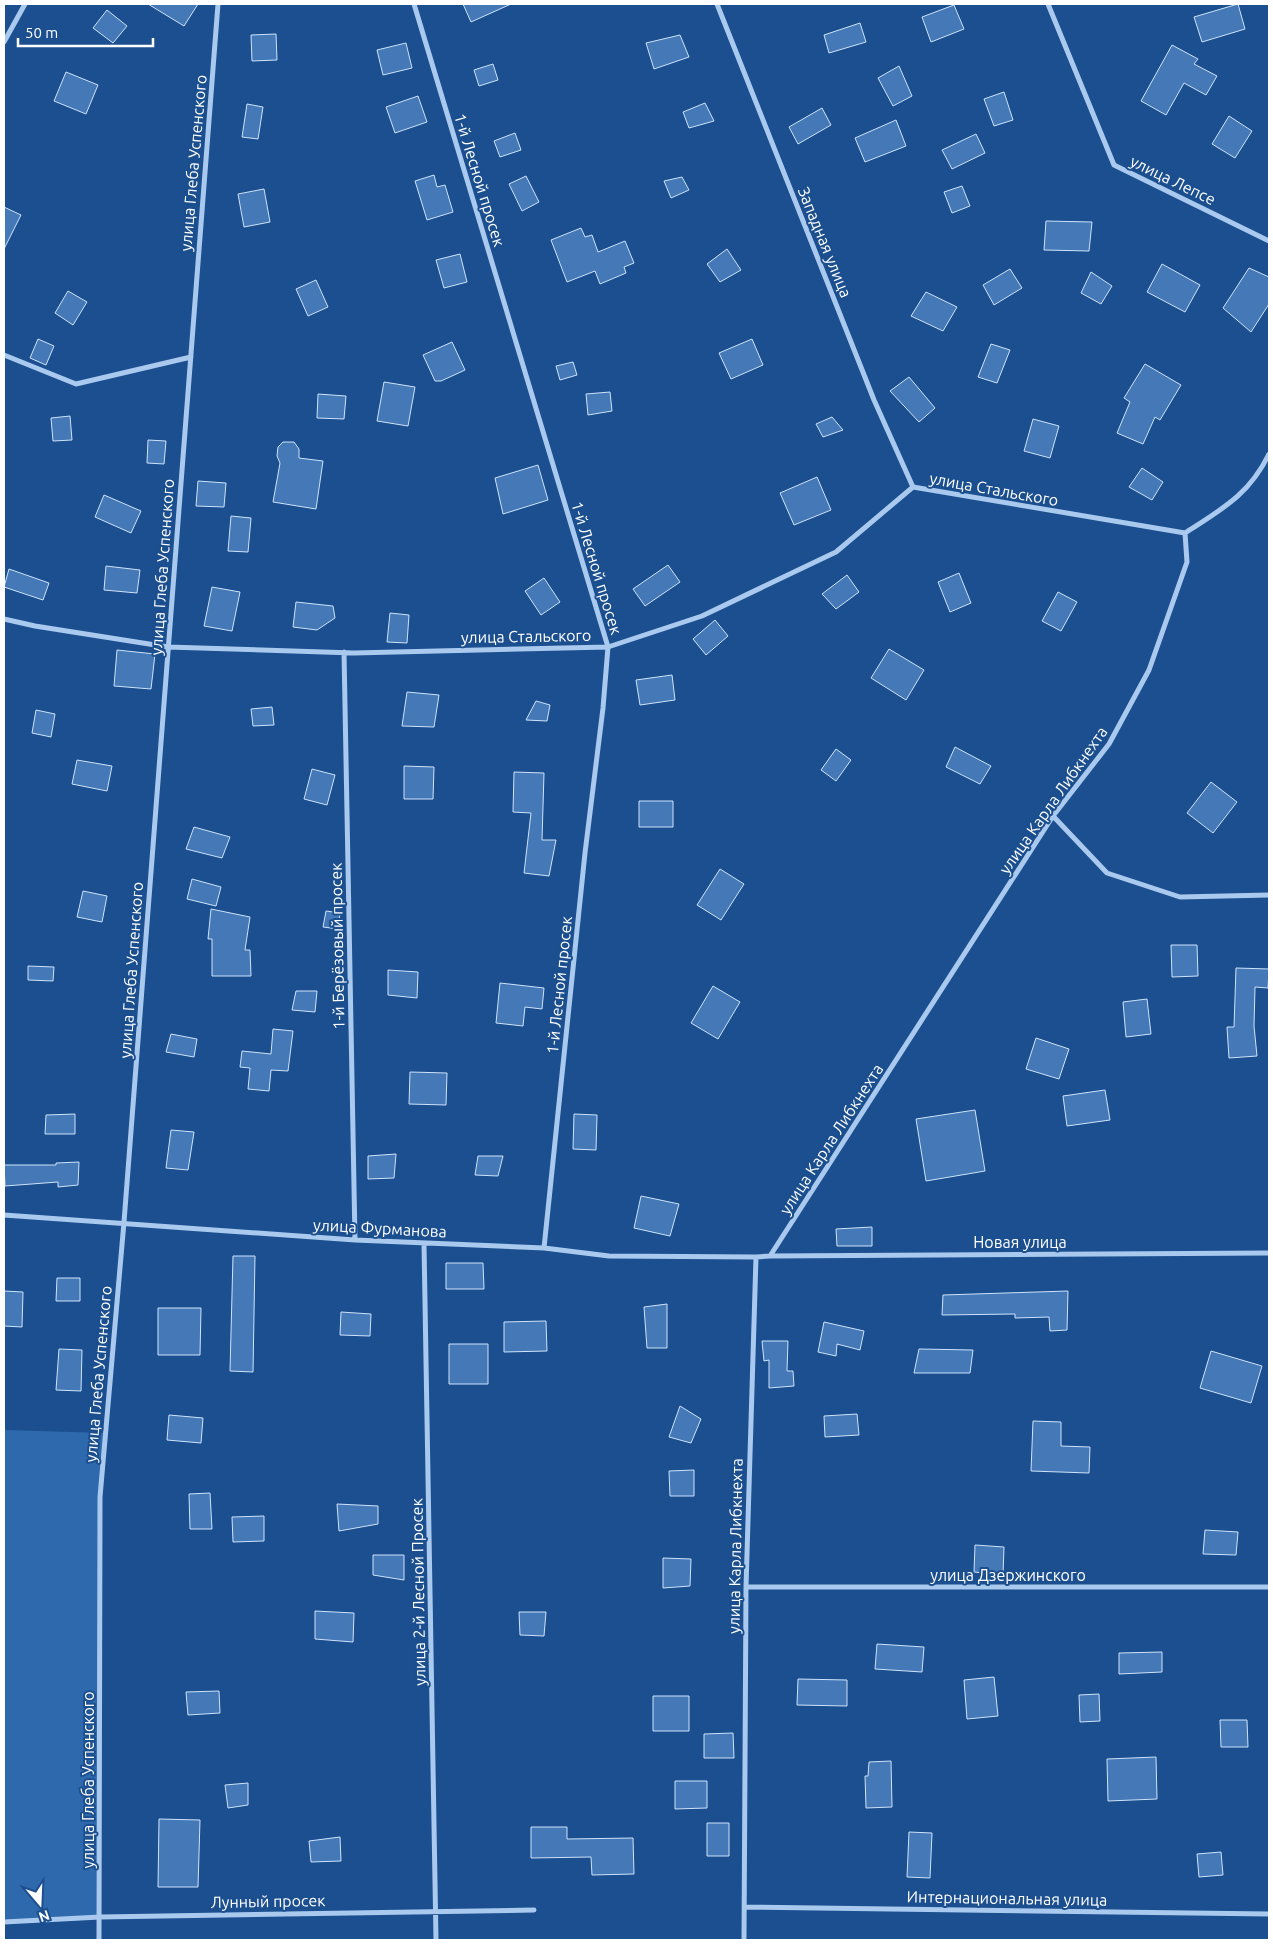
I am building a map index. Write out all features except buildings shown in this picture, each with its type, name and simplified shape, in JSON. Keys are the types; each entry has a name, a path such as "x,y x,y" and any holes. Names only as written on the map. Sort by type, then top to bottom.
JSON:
{"street":[{"path":"4,42 25,4"},
{"name":"улица Глеба Успенского","path":"100,1940 100,1497 124,1222 218,4"},
{"name":"1-й Лесной просек","path":"414,4 608,647 544,1248"},
{"name":"Западная улица","path":"717,4 874,400 913,487"},
{"name":"улица Лепсе","path":"1048,4 1114,165 1269,241"},
{"path":"4,355 76,384 190,356"},
{"path":"1185,533 1234,502 1259,475 1269,454"},
{"name":"улица Стальского","path":"4,619 35,626 168,647 344,652 608,647 702,616 836,552 913,487 1185,533"},
{"name":"улица Карла Либкнехта","path":"770,1256 1053,816 1109,744 1149,670 1187,562 1185,533"},
{"name":"1-й Берёзовый просек","path":"344,652 355,1240"},
{"path":"1053,816 1107,873 1180,897 1269,895"},
{"name":"улица Фурманова","path":"4,1215 124,1222 355,1240 544,1248 609,1256 756,1257"},
{"name":"улица 2-й Лесной Просек","path":"424,1244 436,1940"},
{"name":"Новая улица","path":"770,1256 1269,1253"},
{"path":"756,1257 770,1256"},
{"name":"улица Карла Либкнехта","path":"744,1940 746,1588 756,1257"},
{"name":"улица Дзержинского","path":"746,1588 1269,1587"},
{"name":"Интернациональная улица","path":"744,1907 1269,1914"},
{"name":"Лунный просек","path":"4,1922 100,1917 436,1910 534,1910"}],"shaded area":[{"path":"4,1430 106,1433 100,1497 100,1917 4,1922"}]}
